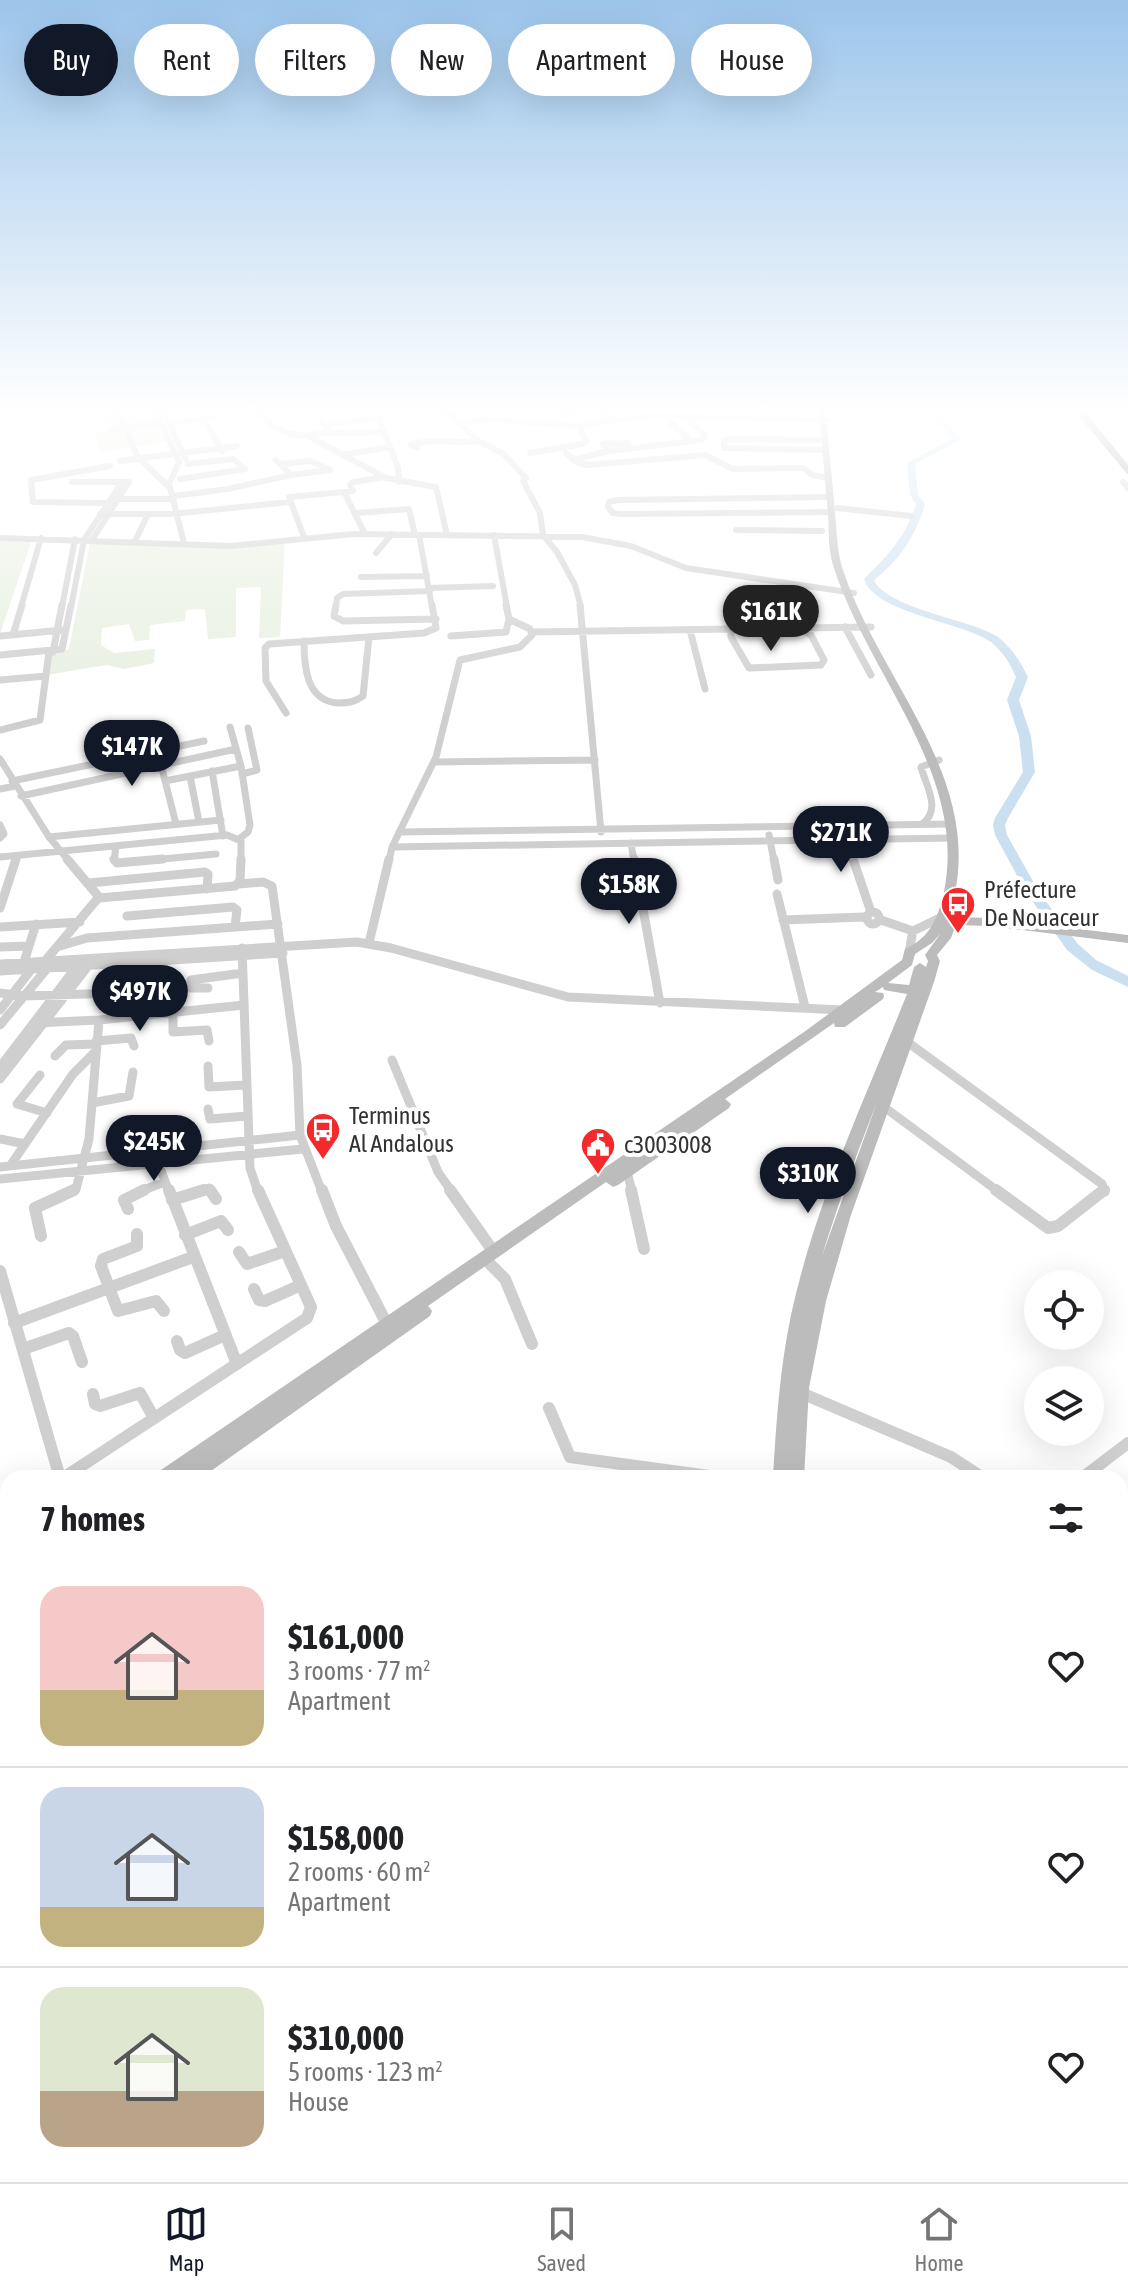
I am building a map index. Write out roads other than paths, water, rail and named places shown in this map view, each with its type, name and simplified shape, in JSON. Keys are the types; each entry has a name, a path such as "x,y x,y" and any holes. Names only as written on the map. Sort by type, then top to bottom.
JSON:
{"main road":[{"path":"492,1258 627,1171 889,987 945,938 964,876 964,849 956,804 836,563 828,531 833,512"},
{"path":"834,512 850,592"},
{"path":"935,761 952,824 954,876 950,917"},
{"path":"950,917 1128,939"},
{"path":"795,1470 799,1392 812,1317 826,1264 914,992 919,960"},
{"path":"197,1470 390,1329 843,1010 919,960"},
{"path":"782,1470 785,1391 805,1290 830,1211 906,1041 919,960"},
{"path":"889,987 902,987 914,992"},
{"path":"176,1470 390,1329"}],"street":[{"path":"62,630 88,540 100,514 194,512"},
{"path":"294,512 304,537"},
{"path":"365,534 356,513 372,512"},
{"path":"286,713 266,681 265,648 274,643 429,632 436,628 424,558 410,512"},
{"path":"424,558 439,540 441,512"},
{"path":"539,512 543,535 562,560 575,585 584,632 602,844"},
{"path":"612,512 818,512 818,528 828,531"},
{"path":"857,512 911,516"},
{"path":"183,513 184,543"},
{"path":"88,540 109,514"},
{"path":"135,541 148,514"},
{"path":"736,530 828,531"},
{"path":"0,538 236,546 304,537 365,534 417,535 439,540 543,535 599,539 631,546 686,568 850,592"},
{"path":"376,553 392,534"},
{"path":"451,636 506,632 509,619 494,535"},
{"path":"13,635 41,538"},
{"path":"0,657 50,653 62,649 64,593 75,539"},
{"path":"361,577 427,576"},
{"path":"436,619 343,621 334,616 337,598 343,594 493,586"},
{"path":"64,593 73,592"},
{"path":"509,619 532,632 719,630 731,633 868,627"},
{"path":"845,627 871,675"},
{"path":"731,633 745,666 757,669 821,665 824,660 811,635 799,628"},
{"path":"811,635 817,628"},
{"path":"0,636 62,630"},
{"path":"690,630 705,689"},
{"path":"369,943 392,847 434,762 460,660 520,647 531,640 532,632"},
{"path":"304,641 305,669 314,693 326,702 353,702 362,698 365,691 369,637"},
{"path":"0,730 40,720 50,653"},
{"path":"0,680 46,676"},
{"path":"230,727 250,827 239,839 239,884"},
{"path":"165,781 212,771 258,769 248,728"},
{"path":"0,789 14,783 204,741"},
{"path":"21,796 236,749"},
{"path":"126,757 133,772"},
{"path":"434,762 595,760"},
{"path":"920,824 933,815 921,769 923,764 935,761"},
{"path":"2,765 49,837 99,898"},
{"path":"161,765 176,824"},
{"path":"212,771 223,836"},
{"path":"190,776 199,822"},
{"path":"49,837 221,820"},
{"path":"399,832 952,824"},
{"path":"0,825 4,834 0,838"},
{"path":"842,826 871,922 881,920 913,931 950,917"},
{"path":"767,827 778,880"},
{"path":"0,857 223,836 239,839"},
{"path":"392,847 953,838"},
{"path":"631,843 660,1003"},
{"path":"116,846 114,861 117,863 216,854"},
{"path":"0,908 17,856"},
{"path":"89,883 205,872 208,874 207,889"},
{"path":"0,1025 40,964 99,898 239,884 270,885 283,949 299,1081 303,1149 336,1226 390,1329"},
{"path":"145,914 149,894"},
{"path":"777,894 805,1007"},
{"path":"127,916 235,907 235,927"},
{"path":"783,920 868,914"},
{"path":"0,927 80,922"},
{"path":"36,924 29,946 40,964"},
{"path":"58,947 87,938 278,924"},
{"path":"913,931 919,960"},
{"path":"0,971 40,964 369,943 556,995 660,1003 843,1010"},
{"path":"0,947 29,946"},
{"path":"0,964 83,966 242,952"},
{"path":"73,1470 307,1318 311,1307 255,1187 248,1142 242,952"},
{"path":"0,1010 19,994 40,964"},
{"path":"0,1079 83,966"},
{"path":"208,988 191,988 191,980 243,973"},
{"path":"0,993 148,992 155,983"},
{"path":"0,1067 40,1024 244,1005"},
{"path":"173,1013 173,1032 206,1030 209,1041"},
{"path":"41,1236 35,1208 73,1191 89,1139 99,1020"},
{"path":"55,1056 66,1045 96,1046 131,1038 134,1046"},
{"path":"877,1103 1048,1228 1058,1226 1106,1189 906,1041"},
{"path":"5,1167 96,1046"},
{"path":"392,1060 438,1172 505,1279 532,1344"},
{"path":"208,1066 209,1087 246,1085"},
{"path":"92,1103 131,1095 133,1072"},
{"path":"40,1075 17,1104 47,1113"},
{"path":"208,1109 210,1119 247,1116"},
{"path":"169,1126 169,1150"},
{"path":"5,1167 300,1135"},
{"path":"0,1139 25,1144"},
{"path":"0,1179 303,1149"},
{"path":"159,1165 237,1364"},
{"path":"627,1171 644,1249"},
{"path":"128,1209 124,1200 127,1196 165,1182"},
{"path":"172,1200 209,1188 216,1199"},
{"path":"185,1235 221,1221 228,1230"},
{"path":"137,1234 137,1246 101,1261 109,1288 118,1311 156,1301 164,1311"},
{"path":"239,1252 247,1264 285,1251"},
{"path":"14,1323 193,1257"},
{"path":"0,1271 59,1470"},
{"path":"254,1289 259,1300 265,1301 301,1285"},
{"path":"23,1349 69,1333 73,1336 82,1362"},
{"path":"177,1341 180,1350 185,1353 225,1335"},
{"path":"799,1392 951,1457 971,1470"},
{"path":"93,1394 95,1404 100,1406 140,1393 154,1418"},
{"path":"549,1408 570,1457 665,1470"},
{"path":"1093,1470 1128,1443"}],"waterway":[{"path":"919,512 902,546 869,579 871,586 892,601 992,638 1011,655 1022,677 1013,700 1025,736 1029,772 1003,815 999,825 1001,835 1032,892 1072,946 1091,963 1128,982"}],"place":[{"name":"Préfecture De Nouaceur","path":"958,935"},
{"name":"Terminus Al Andalous","path":"323,1161"},
{"name":"c3003008","path":"598,1176"}]}
